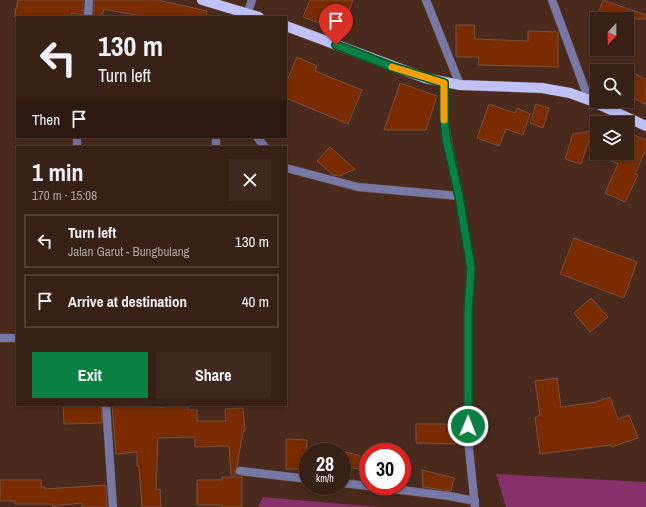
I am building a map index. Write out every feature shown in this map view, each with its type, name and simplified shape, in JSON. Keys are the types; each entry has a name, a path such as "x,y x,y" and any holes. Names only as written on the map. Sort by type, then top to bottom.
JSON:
{"main road":[{"path":"202,0 247,15"},
{"path":"287,26 390,66 444,83 460,86 542,88 589,100 646,126"}],"street":[{"path":"88,16 89,0"},
{"path":"247,15 252,0"},
{"path":"426,0 460,86"},
{"path":"552,0 589,100"},
{"path":"411,491 450,496 475,504 468,439 468,311 471,268 459,196 446,138 444,83"},
{"path":"258,138 264,146"},
{"path":"287,168 372,190 459,196"},
{"path":"0,338 16,338"},
{"path":"106,406 113,507"},
{"path":"240,471 299,478"}],"shaded area":[{"path":"496,474 646,482 646,507 506,507"},
{"path":"263,497 378,507 258,507"}],"building":[{"path":"18,0 83,0 83,15 72,13 71,16 14,17"},
{"path":"94,0 158,0 207,11 206,16 140,16 104,9 102,16 94,16"},
{"path":"310,0 353,0 341,31 303,17"},
{"path":"603,0 646,15 646,19 634,19 634,12 599,12"},
{"path":"456,25 474,25 475,39 528,41 528,31 558,32 558,67 478,65 479,57 456,57"},
{"path":"297,57 317,66 315,71 362,90 348,124 287,98 287,81"},
{"path":"634,73 646,80 646,105 634,98"},
{"path":"400,83 437,96 426,130 384,130"},
{"path":"489,104 515,113 517,108 530,114 523,135 506,129 499,146 477,138"},
{"path":"536,104 549,108 543,128 530,123"},
{"path":"590,131 590,137 581,164 565,159 573,134"},
{"path":"634,135 646,140 646,149 635,174 638,175 625,202 605,193 618,164 609,160 634,160"},
{"path":"330,147 355,169 340,176 333,175 317,161"},
{"path":"574,238 637,262 624,298 560,274"},
{"path":"591,298 608,317 590,332 574,313"},
{"path":"557,378 561,407 596,402 610,397 618,419 629,415 638,438 612,447 611,445 540,454 535,418 540,415 535,381"},
{"path":"63,406 101,406 102,423 64,424"},
{"path":"112,406 188,406 188,410 197,410 197,421 226,421 225,409 243,408 245,431 243,432 235,470 236,475 231,475 229,446 195,447 195,437 158,438 156,490 160,489 161,507 142,507 139,467 137,466 137,452 116,454"},
{"path":"416,424 456,424 456,444 416,443"},
{"path":"286,439 307,440 307,443 299,443 299,469 286,469"},
{"path":"351,453 359,456 359,469 351,468"},
{"path":"422,470 454,478 451,491 423,487"},
{"path":"222,477 242,477 242,507 197,505 197,480 222,480"},
{"path":"0,480 41,480 41,487 45,487 45,489 106,485 107,507 82,507 82,503 52,506 52,504 15,504 15,501 0,501"}],"slow traffic":[{"path":"392,67 444,83 444,120"}],"route":[{"path":"336,45 390,66 444,83 446,138 453,163 471,268 468,311 468,426"}]}
